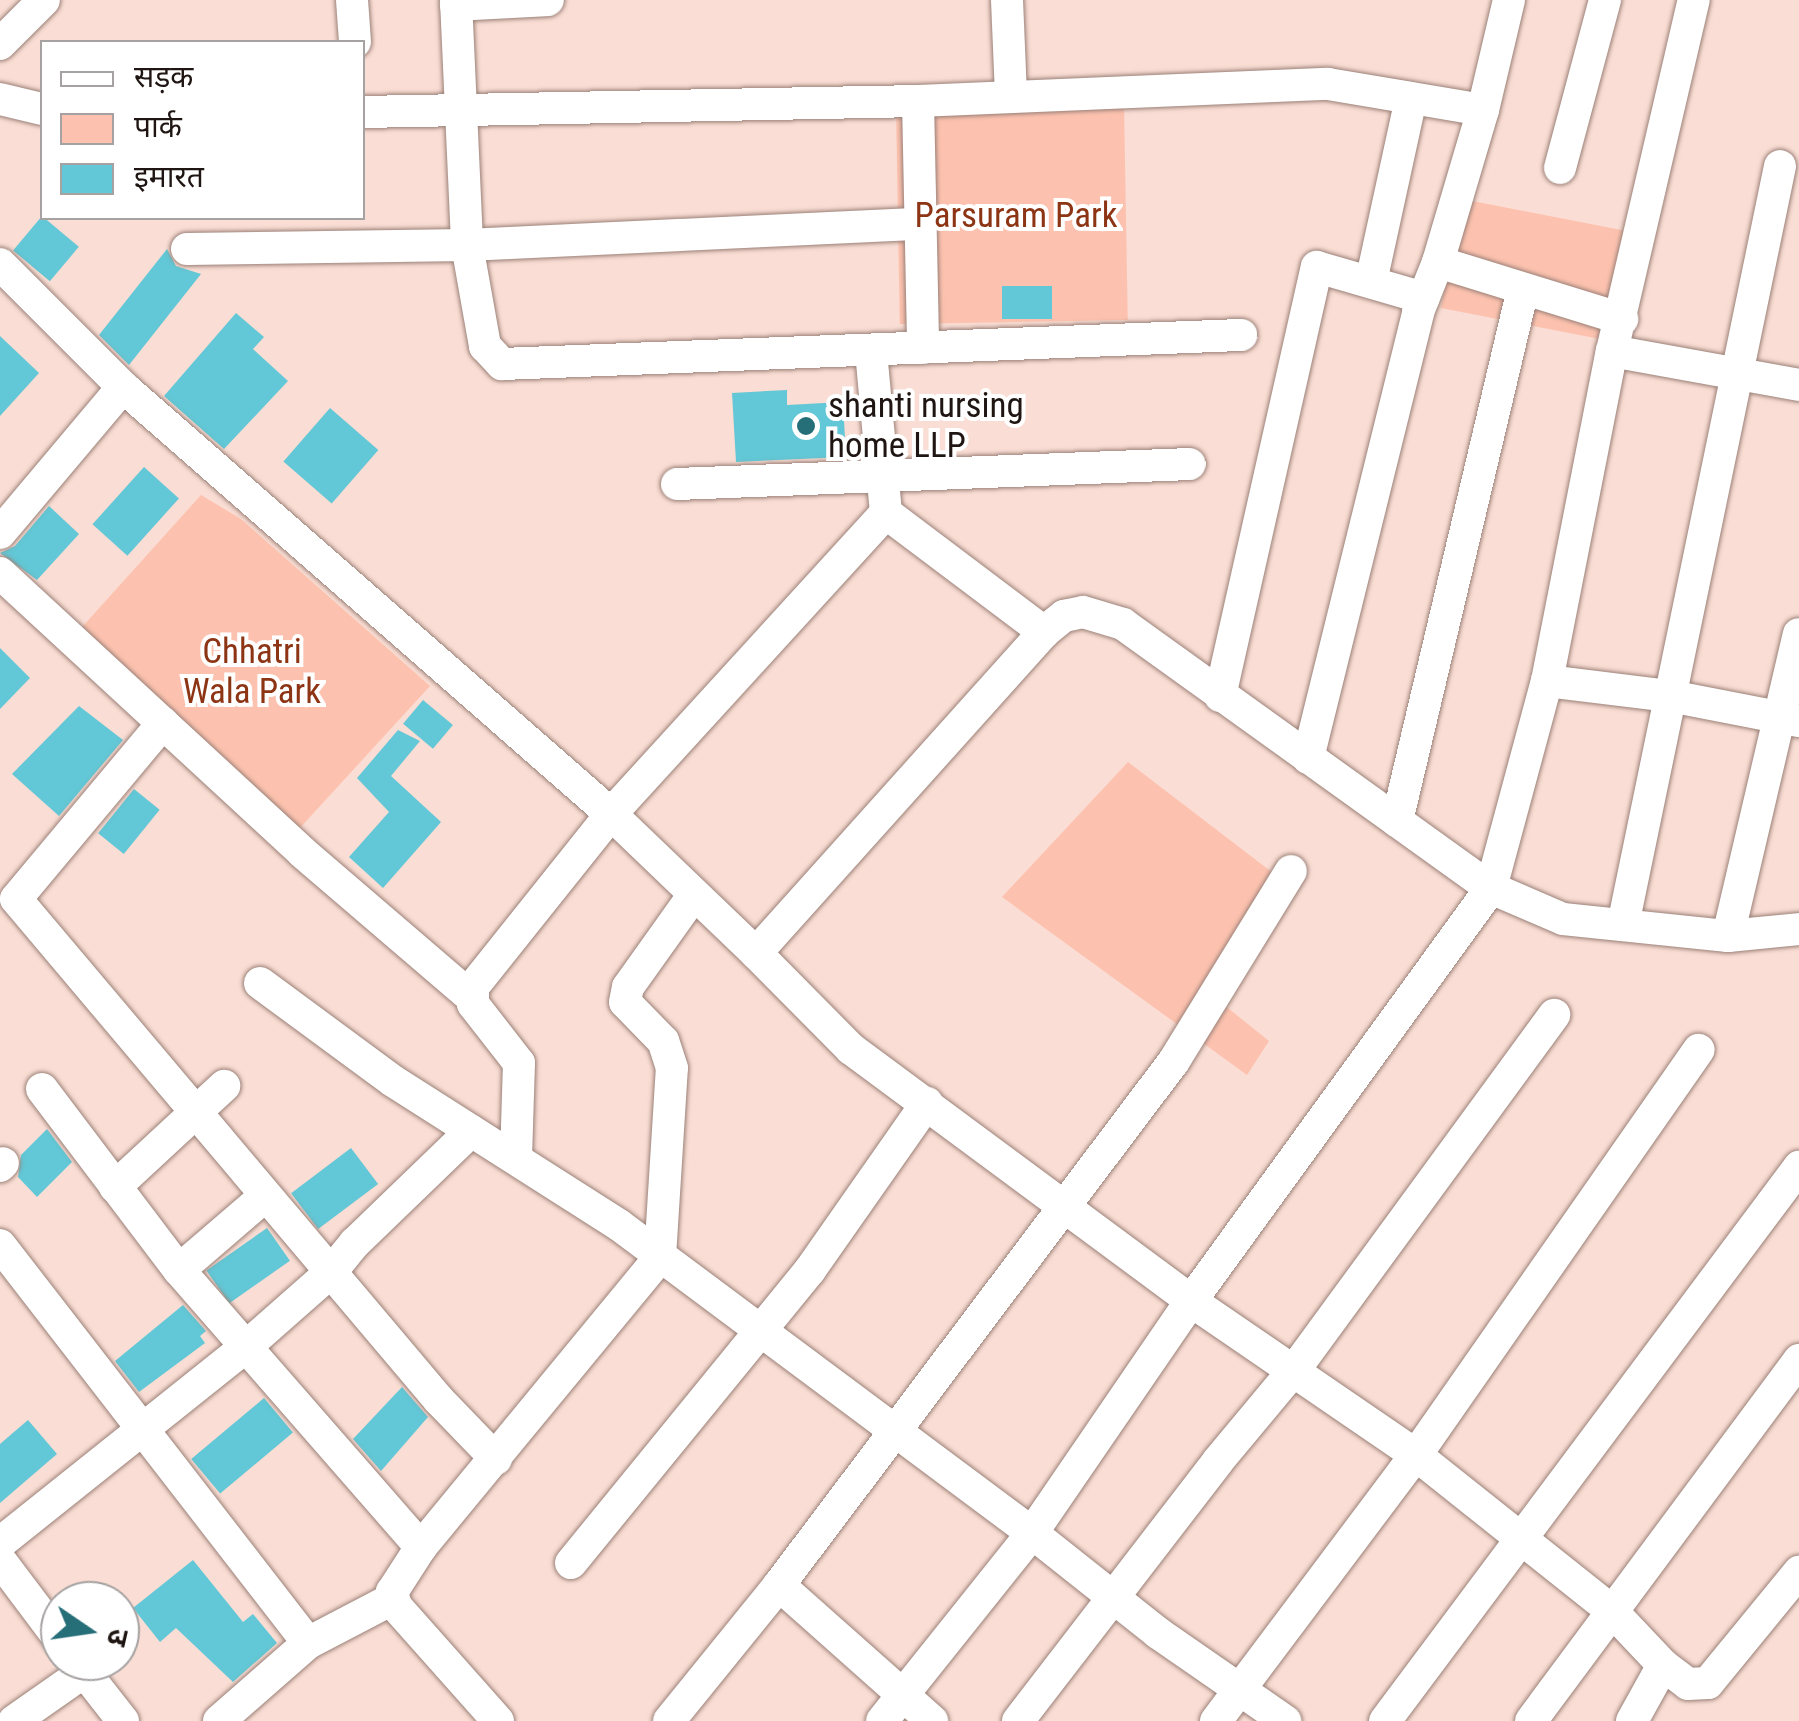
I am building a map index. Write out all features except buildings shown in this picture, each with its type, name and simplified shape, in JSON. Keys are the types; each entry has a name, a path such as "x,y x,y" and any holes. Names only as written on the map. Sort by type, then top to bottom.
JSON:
{"street":[{"path":"0,44 44,0"},
{"path":"352,0 355,40"},
{"path":"548,0 456,2 467,245 485,346 502,364 1241,335"},
{"path":"1008,0 1010,94"},
{"path":"1308,758 1424,298 1483,110 1509,0"},
{"path":"1560,168 1605,0"},
{"path":"891,1708 1032,1532 1192,1300 1490,888 1547,681 1612,352 1694,0"},
{"path":"365,112 918,100 1328,84 1483,110"},
{"path":"1371,282 1411,98"},
{"path":"0,100 40,109"},
{"path":"918,100 923,348"},
{"path":"1622,925 1780,166"},
{"path":"186,249 467,245 920,224"},
{"path":"1438,262 1622,319"},
{"path":"0,264 123,387 612,814 851,1048 1192,1300 1416,1455 1612,1610 1664,1666 1688,1684 1708,1683 1799,1572"},
{"path":"1220,696 1316,267 1424,298"},
{"path":"1397,821 1524,289"},
{"path":"872,352 886,513 1044,632"},
{"path":"1612,352 1799,385"},
{"path":"0,533 123,387"},
{"path":"677,484 882,472 1190,464"},
{"path":"470,996 473,987 612,814 886,513"},
{"path":"0,573 470,996 519,1063 516,1158"},
{"path":"756,953 1044,632 1064,616 1084,612 1123,624 1490,888 1564,919 1728,936 1799,929"},
{"path":"1728,936 1790,719 1799,634"},
{"path":"1547,681 1670,696 1790,719"},
{"path":"163,723 5,900 197,1110 264,1196 439,1400 496,1459"},
{"path":"670,1721 780,1585 1174,1061 1290,871"},
{"path":"392,1599 395,1585 421,1548 660,1257 672,1068 662,1041 625,1002 628,987 694,896"},
{"path":"260,982 393,1082 516,1158 660,1257 1032,1532 1112,1598 1285,1721"},
{"path":"1018,1721 1294,1370 1554,1015"},
{"path":"1216,1721 1416,1455 1699,1050"},
{"path":"115,1188 224,1086"},
{"path":"42,1089 179,1270 421,1548"},
{"path":"571,1564 810,1270 927,1103"},
{"path":"0,1542 248,1345 332,1271 355,1243 472,1131"},
{"path":"1385,1721 1799,1167"},
{"path":"179,1270 264,1196"},
{"path":"0,1245 140,1431 308,1643"},
{"path":"1531,1721 1799,1360"},
{"path":"0,1560 40,1613"},
{"path":"780,1585 891,1708 932,1721"},
{"path":"219,1721 308,1643 392,1599"},
{"path":"392,1599 485,1716"},
{"path":"1632,1721 1664,1666"},
{"path":"14,1721 62,1681"},
{"path":"92,1681 123,1721"}],"green space":[{"name":"Parsuram Park","path":"1124,104 1128,320 900,324 896,108"},
{"path":"1462,199 1646,235 1624,344 1441,308"},
{"name":"Chhatri Wala Park","path":"201,495 241,519 430,686 288,841 65,646"},
{"path":"1128,762 1282,880 1208,992 1269,1041 1247,1075 1002,897"}],"place":[{"name":"shanti nursing home LLP","path":"806,426"}]}
